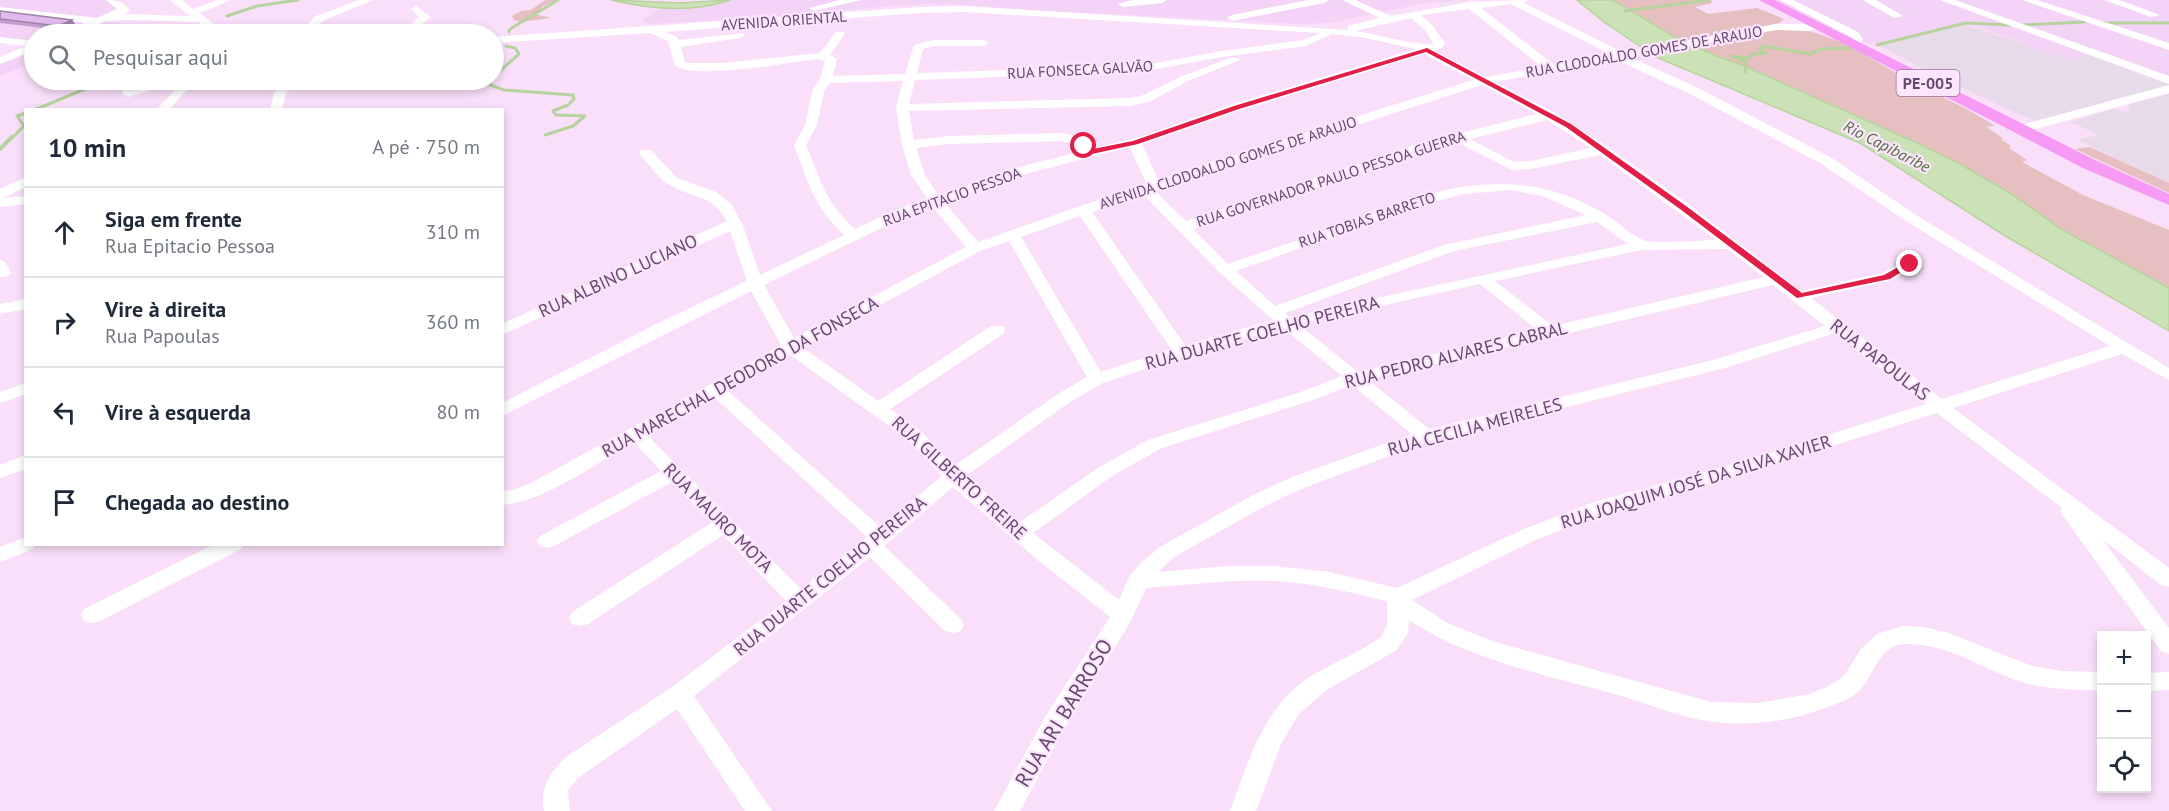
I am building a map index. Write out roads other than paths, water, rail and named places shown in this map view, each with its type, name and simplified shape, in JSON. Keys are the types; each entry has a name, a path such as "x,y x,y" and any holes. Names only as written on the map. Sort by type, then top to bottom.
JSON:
{"main road":[{"path":"1765,0 1785,5 1810,25"},
{"path":"1785,5 1792,22"},
{"name":"PE-005","path":"1810,25 2169,200"}],"street":[{"path":"93,24 126,10 111,0"},
{"path":"175,0 206,24"},
{"path":"0,10 104,20 144,15 177,19 194,16 226,0"},
{"path":"314,24 318,19 368,0"},
{"path":"787,11 856,0"},
{"path":"1124,4 1162,0"},
{"path":"1207,24 1324,0"},
{"path":"1347,0 1392,20"},
{"path":"1868,0 1898,16"},
{"path":"1945,0 2169,80"},
{"path":"2027,0 2169,47"},
{"path":"2109,0 2155,15"},
{"path":"1363,31 1415,14 1476,3 1518,1 1708,97 1825,160 1911,218 2169,375"},
{"path":"1401,2 1428,27 1440,43 1427,50"},
{"path":"1476,3 1491,19 1552,70"},
{"path":"1785,5 1854,33 1857,39 1854,45"},
{"path":"416,9 426,17 417,24"},
{"name":"AVENIDA ORIENTAL","path":"504,39 800,20 899,11 964,9 1327,30"},
{"path":"676,44 776,29 800,20"},
{"path":"1772,28 1792,22 1810,25"},
{"name":"RUA CLODOALDO GOMES DE ARAUJO","path":"1482,81 1772,28 1810,25"},
{"path":"647,30 669,36 676,44 676,54 680,64 695,69 824,56 830,58 832,62 818,92 811,125 800,146 822,201 832,216 854,236"},
{"name":"RUA PAPOULAS","path":"1327,30 1363,31 1427,50 1550,115 1603,150 1731,244 1938,405 2169,579"},
{"name":"RUA FONSECA GALVÃO","path":"825,80 1123,71 1239,51 1306,43 1321,37 1327,30"},
{"path":"824,56 840,34"},
{"path":"0,40 24,44"},
{"path":"975,248 935,200 918,175 909,151 902,108 918,47 934,43 984,43"},
{"path":"0,61 24,50"},
{"name":"RUA EPITACIO PESSOA","path":"504,410 660,329 907,210 1010,174 1135,142 1237,107 1427,50"},
{"path":"902,108 1131,102 1145,99 1184,79 1232,61 1239,56 1239,51"},
{"name":"AVENIDA CLODOALDO GOMES DE ARAUJO","path":"975,248 1150,187 1482,81"},
{"path":"2021,129 2169,89"},
{"path":"128,93 139,90"},
{"path":"164,108 181,90"},
{"path":"276,108 283,90"},
{"name":"RUA GOVERNADOR PAULO PESSOA GUERRA","path":"1183,227 1403,153 1457,137 1550,115"},
{"path":"1457,137 1512,165 1531,165 1603,150"},
{"path":"909,151 948,140 1063,138 1077,141 1092,152"},
{"path":"1135,142 1150,187 1183,227 1226,270 1279,317 1426,436"},
{"path":"646,153 672,181 718,199 735,223 755,283 790,347"},
{"path":"0,195 24,182"},
{"name":"RUA TOBIAS BARRETO","path":"1226,270 1413,202 1462,190 1487,187 1532,189 1557,196 1600,217 1641,246"},
{"path":"0,203 24,200"},
{"path":"1083,210 1116,256 1148,307 1182,351"},
{"path":"1279,317 1449,248 1600,217"},
{"name":"RUA ALBINO LUCIANO","path":"504,329 735,223"},
{"path":"1013,235 1097,379"},
{"name":"RUA DUARTE COELHO PEREIRA","path":"557,811 554,791 563,776 680,694 800,602 953,476 1064,398 1097,379 1279,317 1483,279 1641,246 1731,244"},
{"name":"RUA MARECHAL DEODORO DA FONSECA","path":"504,498 518,497 538,488 717,390 790,347 975,248"},
{"path":"1800,296 1887,277 1910,264"},
{"path":"1483,279 1550,332"},
{"name":"RUA PEDRO ALVARES CABRAL","path":"1020,532 1105,472 1155,444 1353,378 1777,279"},
{"path":"0,309 24,304"},
{"name":"RUA CECILIA MEIRELES","path":"1123,615 1138,581 1148,568 1167,552 1260,500 1299,482 1426,436 1719,364 1838,327"},
{"path":"879,408 997,330"},
{"name":"RUA GILBERTO FREIRE","path":"790,347 913,434 953,476 1046,556 1123,615"},
{"name":"RUA JOAQUIM JOSÉ DA SILVA XAVIER","path":"1398,598 1531,534 1601,507 1758,463 2123,348"},
{"path":"0,398 24,389"},
{"path":"717,390 875,542 953,625"},
{"name":"RUA MAURO MOTA","path":"636,434 800,602"},
{"path":"0,472 24,462"},
{"path":"547,541 673,473"},
{"path":"2058,495 2169,645"},
{"path":"580,618 724,525"},
{"path":"0,555 24,545"},
{"path":"92,615 230,546"},
{"path":"1138,581 1258,573 1291,574 1337,581 1398,598 1441,630 1490,649 1711,712 1758,713 1812,703 1852,684 1869,655 1885,640 1902,635 1924,636 1949,642 2030,675 2062,680 2097,681"},
{"path":"1243,811 1273,735 1291,707 1308,691 1356,661 1386,646 1394,639 1398,627 1398,598"},
{"name":"RUA ARI BARROSO","path":"1007,811 1054,724 1123,615"},
{"path":"2151,682 2169,681"},
{"path":"680,694 759,811"}],"water":[{"path":"611,0 680,3 730,0 701,7 671,8 640,6"},
{"name":"Rio Capibaribe","path":"1577,0 1613,0 1673,36 1960,164 2013,195 2061,229 2169,288 2169,331 2007,237 1860,143 1656,57 1604,22"}],"waterway":[{"path":"227,16 257,6 298,0"},
{"path":"509,32 510,29 558,0"},
{"path":"1625,11 1709,0"},
{"path":"2023,25 2085,22"},
{"path":"1877,45 1966,23 2010,25"},
{"path":"2103,23 2169,23"},
{"path":"504,67 519,54 515,48 506,46"},
{"path":"1745,72 1746,62 1731,56 1748,58 1753,54 1767,53 1760,49 1763,46 1810,54 1820,49 1850,48"},
{"path":"39,108 83,90"},
{"path":"504,90 573,95 574,99 568,105 553,111 556,115 585,116 573,126 545,135"},
{"path":"24,114 17,116 24,126"},
{"path":"11,139 24,126"},
{"path":"0,149 12,137"}]}
